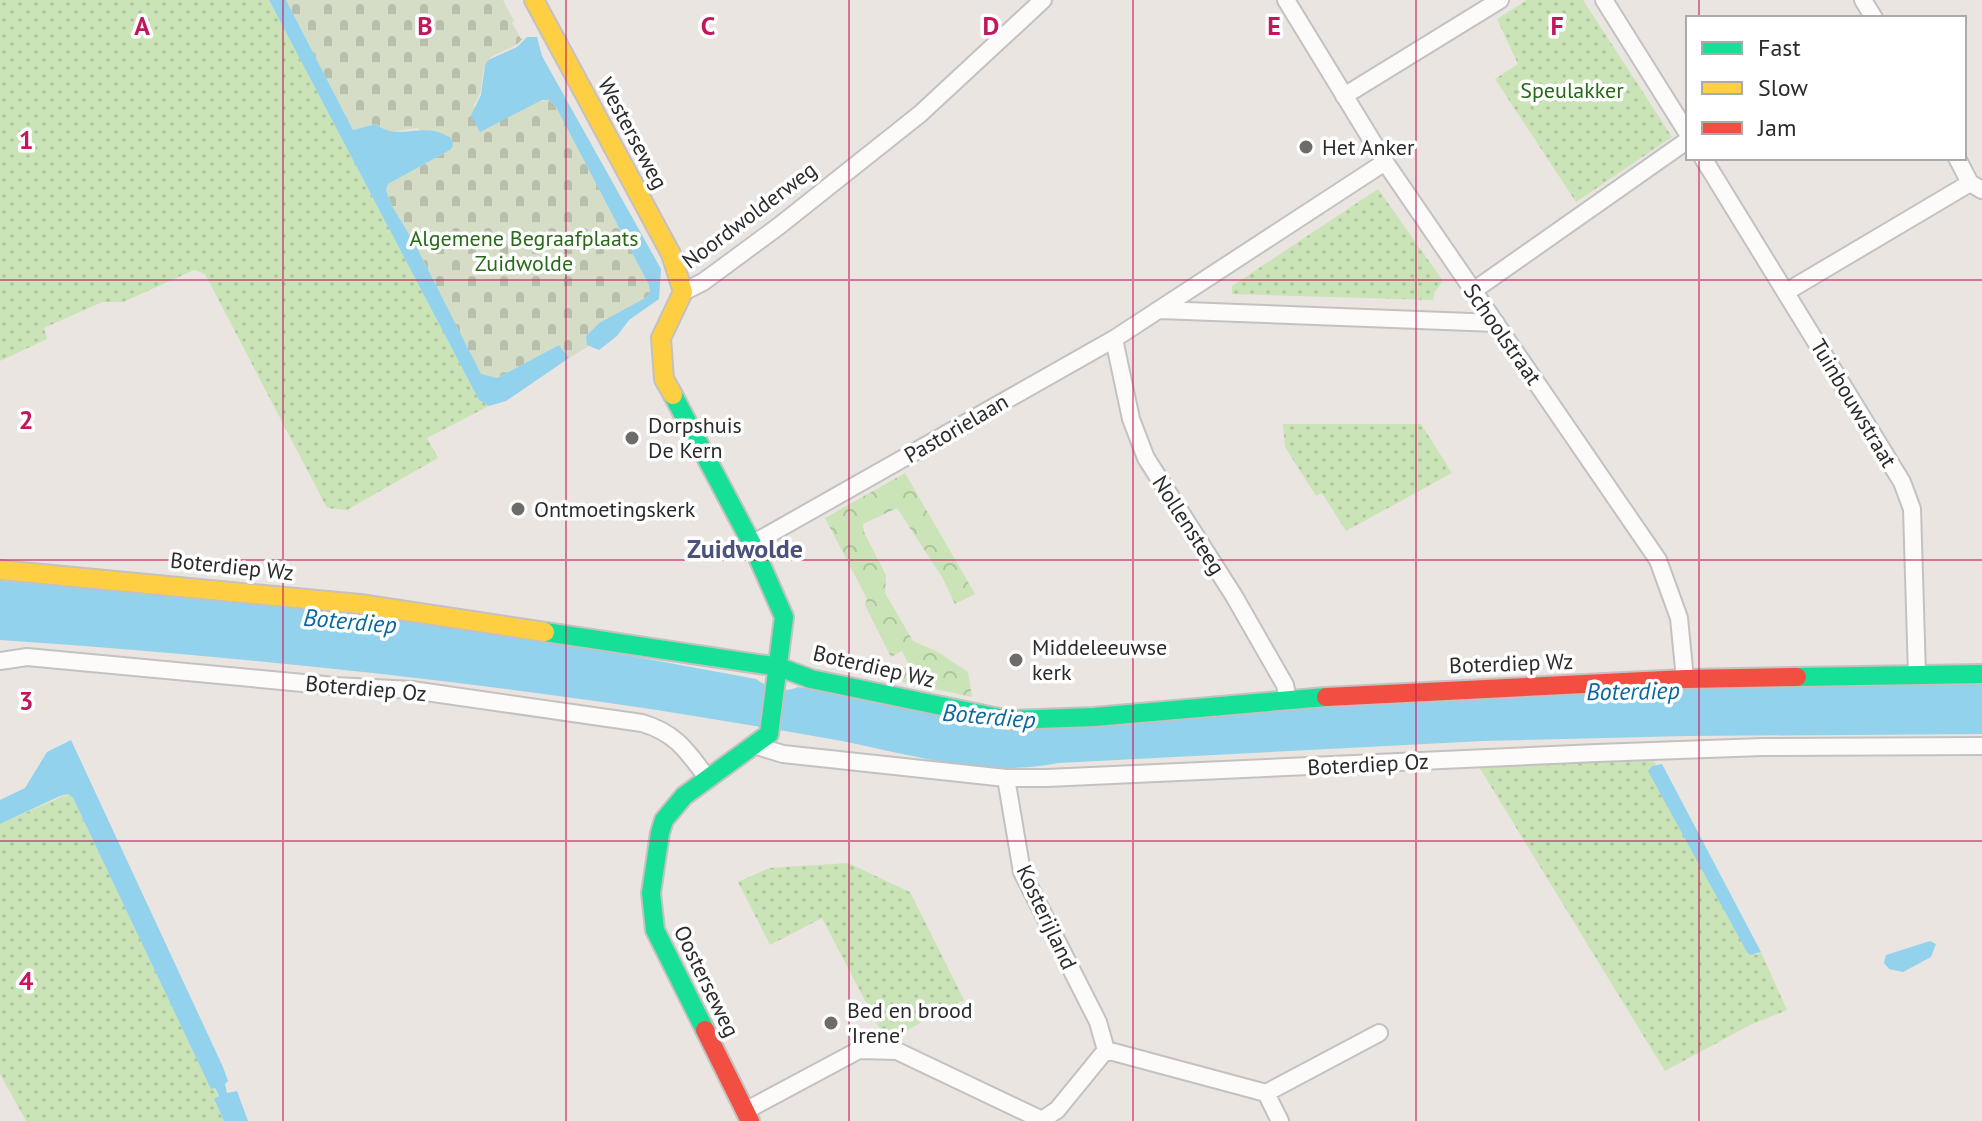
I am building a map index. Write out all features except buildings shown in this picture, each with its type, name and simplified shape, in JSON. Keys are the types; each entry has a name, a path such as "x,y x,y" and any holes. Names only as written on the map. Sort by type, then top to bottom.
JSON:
{"street":[{"name":"Westerseweg","path":"534,0 671,254 683,292"},
{"name":"Noordwolderweg","path":"778,672 784,617 752,544 664,379 661,338 683,292 703,282 779,226 920,114 1043,0"},
{"name":"Schoolstraat","path":"1286,0 1385,162 1658,560 1679,618 1685,679"},
{"path":"1344,96 1500,0"},
{"path":"1604,0 1686,134"},
{"path":"1473,291 1686,138"},
{"name":"Tuinbouwstraat","path":"1704,160 1902,482 1912,509 1917,675"},
{"path":"1786,292 1976,187 1958,160"},
{"name":"Pastorielaan","path":"752,544 1114,339 1385,162"},
{"path":"1159,310 1496,323"},
{"name":"Nollensteeg","path":"1114,339 1131,419 1146,458 1234,596 1285,685 1288,700"},
{"name":"Boterdiep Wz","path":"0,570 360,604 778,672 1009,720 1094,717 1369,693 1685,679 1982,674"},
{"name":"Boterdiep Oz","path":"0,661 27,657 335,686 412,690 642,723 664,729 689,753 708,779"},
{"path":"763,740 778,672"},
{"name":"Boterdiep Oz","path":"763,740 783,754 1006,778 1762,747 1982,746"},
{"name":"Oosterseweg","path":"748,1116 655,930 649,898 663,823 671,809 763,740"},
{"name":"Kosterijland","path":"1006,778 1022,872 1098,1022 1106,1050"},
{"path":"748,1116 859,1050 897,1051 1042,1120 1057,1110 1106,1050 1266,1093 1379,1033"},
{"path":"1266,1093 1280,1121"}],"green space":[{"path":"0,0 269,0 479,400 489,406 427,438 438,458 347,510 327,508 205,274 194,270 123,302 102,302 44,328 47,339 0,361"},
{"name":"Algemene Begraafplaats Zuidwolde","path":"286,0 503,0 514,21 512,23 523,38 486,63 480,94 473,107 549,100 556,107 649,285 647,297 599,323 586,336 589,346 569,358 559,345 497,378 481,375 386,190 388,184 450,150 417,128 390,132 376,124 353,130"},
{"name":"Speulakker","path":"1527,0 1583,0 1672,137 1576,202 1495,79 1518,64 1497,19"},
{"path":"1378,189 1443,281 1433,300 1232,294 1232,286"},
{"path":"1283,424 1421,424 1452,473 1346,531 1322,493 1316,496 1285,447"},
{"path":"905,473 975,594 955,604 942,577 897,508 863,524 864,532 886,575 885,593 913,641 938,652 968,672 972,697 903,682 898,671 909,665 902,651 891,657 865,605 867,599 825,518"},
{"path":"1652,758 1656,765 1652,766 1756,955 1761,952 1787,1010 1750,1025 1665,1071 1479,767 1492,763"},
{"path":"68,794 73,798 211,1088 219,1097 214,1100 224,1121 26,1121 0,1074 0,824"},
{"path":"848,863 910,892 964,1000 890,1039 884,1037 822,918 770,945 738,882 769,868"}],"water":[{"path":"269,0 286,0 353,130 376,124 394,132 430,130 451,138 453,146 450,150 388,184 386,190 481,374 497,378 559,345 569,358 506,401 489,406 479,400"},
{"path":"527,37 537,37 542,56 661,269 659,299 629,320 617,336 599,350 587,345 586,336 599,323 647,297 649,285 556,107 549,100 542,100 480,132 471,115 481,95 488,60 517,47"},
{"name":"Boterdiep","path":"0,581 242,601 485,629 756,679 776,689 798,687 969,720 1630,691 1982,683 1982,734 1483,741 1058,763 1031,767 976,766 727,721 493,687 247,660 0,640"},
{"path":"71,740 223,1067 228,1081 225,1084 227,1093 237,1091 248,1121 224,1121 214,1099 219,1096 215,1088 211,1089 73,798 68,794 60,796 0,824 0,800 25,788 47,752"},
{"path":"1662,764 1761,952 1750,955 1747,952 1648,771 1652,766"},
{"path":"1930,941 1936,944 1931,957 1903,972 1889,969 1884,963 1886,955"}],"traffic: fast":[{"path":"673,395 752,544 784,617 769,734 684,796 664,820 660,833 651,893 655,930 705,1030"},
{"path":"545,632 779,667 811,679 1009,720 1094,717 1326,697"},
{"path":"1797,677 1982,674"}],"traffic: slow":[{"path":"534,0 671,254 683,292 661,338 664,379 673,395"},
{"path":"0,570 360,604 545,632"}],"traffic: jam":[{"path":"1326,697 1685,679 1797,677"},
{"path":"705,1030 750,1121"}],"place":[{"name":"Het Anker","path":"1306,147"},
{"name":"Dorpshuis De Kern","path":"632,438"},
{"name":"Ontmoetingskerk","path":"518,509"},
{"name":"Middeleeuwse kerk","path":"1016,660"},
{"name":"Bed en brood 'Irene'","path":"831,1023"}],"district":[{"name":"Zuidwolde","path":"745,548"}]}
